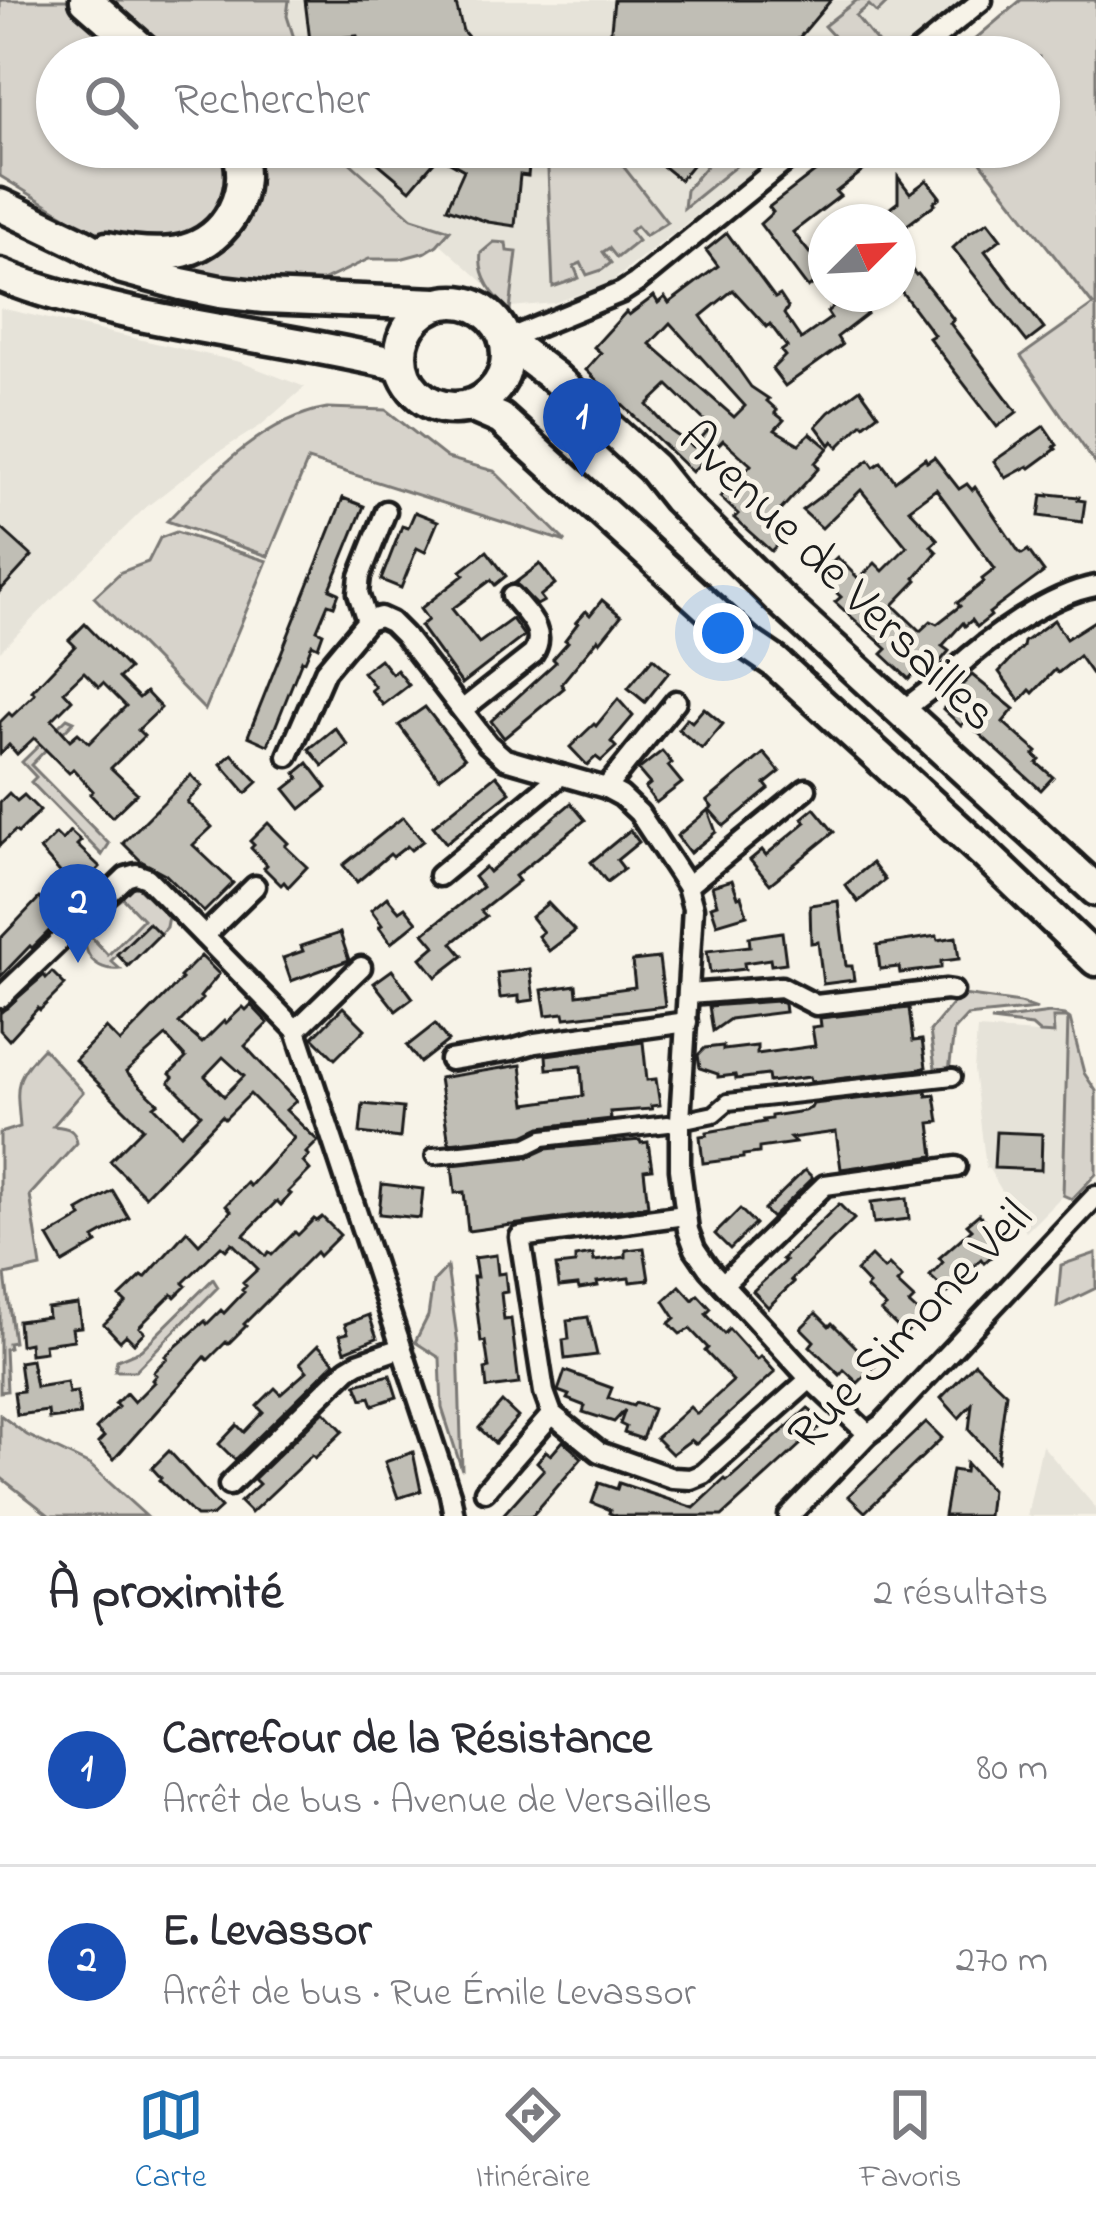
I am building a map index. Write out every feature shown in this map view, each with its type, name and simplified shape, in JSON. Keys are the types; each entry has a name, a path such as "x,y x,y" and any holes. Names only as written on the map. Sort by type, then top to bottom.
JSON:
{"main road":[{"path":"86,0 127,36"},
{"path":"82,244 160,254 202,242 223,228 239,202 242,168"},
{"path":"0,205 123,268 220,292 312,300 464,302 478,307 496,322 507,358 500,383 487,398 471,406 431,404 410,386 401,365 408,328 437,304"},
{"path":"0,274 101,306 401,365"},
{"name":"Avenue de Versailles","path":"505,340 554,376 653,468 778,598 1096,890"},
{"name":"Avenue de Versailles","path":"471,406 501,419 747,643 775,662 1096,960"}],"street":[{"path":"938,36 982,0"},
{"path":"505,340 622,292 777,168"},
{"path":"368,621 358,593 360,576 386,512"},
{"path":"902,712 1037,609 1067,593 1096,586"},
{"path":"462,710 538,645 538,629 512,596"},
{"path":"288,756 325,671 368,621 380,617 392,622 505,759 606,788 638,813 687,886 693,908 680,1169 695,1249 810,1378 868,1434"},
{"path":"606,788 676,701"},
{"path":"439,876 561,775"},
{"path":"687,886 806,789"},
{"path":"0,998 126,877 136,874 147,878 296,1030 454,1516"},
{"path":"204,936 255,886"},
{"path":"296,1030 361,967"},
{"path":"689,994 781,987 816,1005 953,992"},
{"path":"450,1060 687,1022"},
{"path":"690,1119 714,1114 728,1102 952,1077"},
{"path":"434,1156 668,1124"},
{"path":"723,1284 825,1185 956,1167"},
{"name":"Rue Simone Veil","path":"789,1516 883,1424 1096,1196"},
{"path":"685,1215 520,1237 544,1392 552,1414 599,1452 672,1478 691,1479 703,1474 810,1378"},
{"path":"230,1485 348,1369 401,1348"},
{"path":"485,1491 552,1414"}],"shaded area":[{"path":"0,0 67,0 113,36 36,36 36,168 231,168 235,180 212,221 175,241 111,237 87,229 0,176"},
{"path":"105,0 289,0 287,16 293,36 146,36"},
{"path":"170,0 963,0 920,36 210,36"},
{"path":"857,0 886,4 877,13 869,5 856,16 872,36 834,36 824,26"},
{"path":"1021,0 1096,0 1096,465 1021,356 1093,305 985,168 1060,168 1060,36 979,36"},
{"path":"242,168 356,168 412,218 450,230 426,252 400,259 369,259 308,288 174,272 162,263 215,248"},
{"path":"356,168 756,168 610,283 554,303 511,307"},
{"path":"548,168 625,168 667,222 645,236 636,226 630,231 638,241 617,258 609,248 603,252 611,263 602,270 587,275 581,263 574,266 579,278 553,287"},
{"path":"704,168 734,168 684,208 686,190"},
{"path":"494,242 506,243 507,251 517,252 510,310 493,292 482,270 481,253"},
{"path":"0,308 240,362 305,387 260,426 145,508 0,651"},
{"path":"327,408 386,410 447,458 494,471 566,542 308,460 268,556 167,521 259,437 303,414"},
{"path":"176,532 267,561 205,710 94,597 121,572 148,562 160,538"},
{"path":"67,718 74,721 31,765 109,844 102,855 31,782 36,777 22,762"},
{"path":"135,884 168,916 166,927 160,934 148,923 111,961 120,969 99,966 85,945 85,935 88,926 93,916 98,921 87,932 108,955 143,919 123,898 110,908 106,904"},
{"path":"963,995 1037,1009 967,1016 954,1030 949,1072 936,1076 930,1031"},
{"path":"1064,1015 1070,1019 1084,1073 1096,1091 1096,1174 1072,1199 1063,1195 1068,1018 1053,1018 1054,1034 991,1021"},
{"path":"1053,1018 1068,1018 1063,1195 1026,1232 986,1168 974,1070 977,1029 1053,1034"},
{"path":"43,1048 83,1092 53,1126 71,1131 77,1143 30,1195 41,1267 5,1275 14,1342 5,1349 7,1391 0,1392 0,1133 20,1127 19,1084"},
{"path":"1096,1253 1096,1288 1057,1307 1061,1265"},
{"path":"447,1267 458,1344 462,1470 442,1408 440,1358 415,1342 428,1316 433,1282"},
{"path":"213,1279 218,1287 135,1371 115,1371 117,1360 141,1350"},
{"path":"0,1415 27,1435 90,1465 146,1516 50,1516 0,1477"},
{"path":"1042,1445 1096,1508 1096,1516 1027,1516"}],"building":[{"path":"305,0 455,0 467,36 357,36 309,36"},
{"path":"614,0 831,0 801,36 606,36"},
{"path":"384,168 429,168 410,190"},
{"path":"460,168 529,168 528,176 520,175 515,226 447,208 464,170"},
{"path":"665,168 690,168 680,180"},
{"path":"820,168 867,168 836,192 840,196 830,204 808,204 808,221 793,232 808,251 808,288 760,224 773,212 769,207"},
{"path":"898,177 910,193 927,180 940,197 916,218 916,204 898,202"},
{"path":"988,222 1001,239 985,251 1044,329 1027,342 953,248"},
{"path":"727,233 775,298 780,295 788,307 784,314 801,339 831,318 827,312 867,314 837,337 842,345 785,386 772,369 787,347 733,290 701,316 751,387 769,399 784,420 775,430 799,444 810,433 828,448 815,463 819,468 767,525 781,541 771,551 734,518 738,514 720,497 751,465 723,440 692,472 586,370 601,353 594,347 626,312 629,315 654,296 658,303 665,297 669,303 718,266 706,250","holes":["670,323 745,406 734,417 650,344","668,385 711,427 693,447 647,405"]},
{"path":"918,274 1017,412 997,427 929,338 934,335 916,311"},
{"path":"860,389 878,414 838,447 833,441 830,445 816,426"},
{"path":"1044,426 1056,449 1006,478 994,461"},
{"path":"934,457 959,489 967,484 972,490 975,487 1019,552 1028,550 1044,572 977,627 972,620 963,623 942,646 949,651 934,669 925,661 909,679 882,654 887,649 835,602 841,597 818,575 837,557 859,579 875,563 883,571 907,547 861,490 822,528 802,510 869,460 874,467 881,462 895,481 925,458 927,462","holes":["936,489 995,569 957,603 960,606 920,631 893,605 937,552 931,546 938,540 909,509"]},
{"path":"1042,495 1085,501 1082,522 1039,516"},
{"path":"343,498 364,506 330,589 339,593 334,606 328,604 317,630 323,633 318,647 312,644 302,660 268,745 248,736"},
{"path":"415,512 438,521 425,552 417,548 401,588 381,580 402,526 408,528"},
{"path":"0,527 32,556 0,591"},
{"path":"487,551 506,576 495,585 491,580 452,609 479,643 512,619 524,636 462,684 420,626 428,620 420,609"},
{"path":"540,564 555,584 537,605 515,583"},
{"path":"602,600 621,616 561,684 564,688 504,738 491,721 556,662 553,659 568,642 576,622 586,611 590,615"},
{"path":"1054,620 1066,639 1096,620 1096,680 1079,656 1020,701 999,672 1024,642"},
{"path":"85,624 129,669 119,678 139,698 146,692 161,708 138,730 144,736 111,768 137,793 112,817 73,769 69,773 34,738 17,754 9,745 0,754 0,722 35,694 32,691 75,646 69,640","holes":["84,672 99,687 103,683 126,706 89,743 78,733 70,740 52,720 72,700 64,691"]},
{"path":"653,658 669,672 645,702 628,688"},
{"path":"380,659 409,685 383,705 363,672"},
{"path":"972,675 1014,709 1003,722 1037,752 1037,763 1053,777 1041,790 965,721 961,726 943,709"},
{"path":"618,699 633,716 611,742 616,747 601,761 596,757 587,765 570,747"},
{"path":"425,707 465,758 439,778 399,725"},
{"path":"704,708 723,724 702,749 678,729"},
{"path":"335,728 348,745 323,766 309,749"},
{"path":"662,751 682,783 656,803 645,788 650,784 638,770"},
{"path":"764,753 780,772 765,784 769,789 724,826 707,801"},
{"path":"232,754 258,782 246,793 221,764"},
{"path":"308,763 327,788 301,809 285,789"},
{"path":"191,775 202,786 187,802 212,827 193,845 233,883 204,912 165,874 141,861 123,843"},
{"path":"496,775 510,792 446,843 433,826"},
{"path":"9,793 17,801 24,795 40,811 0,845 0,802"},
{"path":"571,803 585,820 515,876 519,881 481,911 486,916 452,943 463,956 436,977 421,958 435,946 424,933 482,887 474,877 485,867 489,872"},
{"path":"814,808 834,832 770,884 750,860 762,850 766,855 806,822 802,818"},
{"path":"708,810 716,832 690,853 677,836"},
{"path":"403,817 423,841 411,850 407,846 393,857 390,854 357,882 343,865"},
{"path":"268,823 307,867 288,887 264,868 267,865 251,848 250,841"},
{"path":"630,830 639,842 617,860 624,869 607,882 591,862"},
{"path":"70,831 100,867 92,875 99,881 83,898 40,850 56,834 62,840"},
{"path":"872,863 885,880 858,902 845,885"},
{"path":"732,880 747,915 717,924 711,906 717,904 712,886"},
{"path":"387,897 399,911 405,907 417,922 391,943 371,910"},
{"path":"39,898 61,919 0,977 0,939"},
{"path":"838,901 846,966 852,966 854,980 823,984 818,942 811,943 810,905"},
{"path":"548,903 575,931 549,951 531,917"},
{"path":"149,923 160,934 128,966 117,954"},
{"path":"782,932 786,963 771,965 770,959 744,963 745,969 710,973 707,951 750,946 749,937"},
{"path":"340,933 349,960 291,981 283,958 303,951 301,946"},
{"path":"937,936 938,940 956,937 959,959 941,961 941,968 900,973 899,967 880,969 877,945"},
{"path":"201,956 219,974 179,1023 202,1043 243,1007 246,1010 251,1005 268,1023 245,1046 296,1101 286,1110 318,1141 303,1162 310,1170 281,1205 277,1201 244,1235 266,1256 314,1219 322,1217 340,1235 319,1256 316,1252 228,1344 208,1360 205,1357 114,1459 98,1443 104,1437 96,1429 126,1393 134,1402 154,1382 153,1372 165,1356 205,1321 207,1324 221,1310 224,1313 258,1269 232,1243 226,1250 221,1246 175,1297 172,1294 139,1327 144,1332 134,1343 126,1335 120,1341 104,1324 126,1303 120,1297 145,1278 187,1231 199,1244 231,1211 226,1205 294,1138 250,1094 225,1119 222,1116 145,1196 110,1161 143,1128 75,1060 106,1028 120,1042","holes":["166,1036 186,1058 170,1074 169,1082 201,1114 181,1134 126,1072","223,1057 244,1076 224,1096 205,1076"]},
{"path":"659,958 665,1006 565,1018 564,1013 546,1015 542,990 576,985 577,995 635,987 632,961"},
{"path":"530,969 534,1000 500,998 497,973"},
{"path":"392,970 413,998 396,1011 374,983"},
{"path":"52,972 65,985 9,1040 0,1030 0,1013"},
{"path":"778,1001 785,1012 730,1019 713,1031 709,1006"},
{"path":"343,1007 365,1029 335,1059 313,1037"},
{"path":"909,1008 913,1041 922,1040 926,1067 921,1069 769,1082 768,1075 736,1079 700,1068 698,1055 705,1048 757,1046 757,1054 815,1046 812,1027 821,1026 820,1018"},
{"path":"435,1024 448,1041 420,1063 407,1046"},
{"path":"643,1042 647,1080 656,1079 660,1105 610,1112 611,1119 541,1127 524,1135 449,1143 439,1078 521,1065 526,1104 583,1096 581,1066 547,1069 546,1055"},
{"path":"926,1091 927,1096 935,1095 939,1122 930,1123 934,1156 841,1169 836,1132 790,1138 795,1143 759,1148 759,1153 743,1158 703,1163 700,1136 707,1132 764,1122 813,1104"},
{"path":"363,1104 403,1108 400,1138 360,1133"},
{"path":"996,1132 1042,1134 1041,1170 994,1168"},
{"path":"648,1142 652,1169 644,1170 648,1206 468,1231 464,1192 455,1193 452,1165"},
{"path":"805,1170 813,1178 772,1218 764,1210"},
{"path":"382,1184 423,1189 420,1218 379,1214"},
{"path":"113,1191 129,1218 63,1263 48,1237 82,1217 78,1211"},
{"path":"907,1198 909,1219 874,1223 871,1202"},
{"path":"839,1204 854,1219 768,1307 753,1291"},
{"path":"740,1209 755,1224 730,1249 715,1234"},
{"path":"979,1214 999,1238 993,1243 992,1256 984,1263 981,1259 948,1293 930,1276 943,1262 939,1258 972,1229 967,1224"},
{"path":"644,1248 649,1280 559,1287 556,1266 575,1264 575,1257 593,1254 594,1261 626,1257 626,1250"},
{"path":"496,1255 498,1274 505,1273 504,1320 511,1319 519,1384 487,1388 485,1369 489,1368 485,1341 481,1342 474,1258"},
{"path":"871,1256 902,1278 897,1283 914,1299 909,1304 922,1316 905,1334 881,1311 886,1307 856,1271"},
{"path":"680,1286 711,1309 706,1314 724,1334 729,1329 775,1372 696,1444 691,1440 672,1454 656,1438 690,1407 697,1414 733,1381 690,1329 680,1334 669,1323 675,1318 664,1301"},
{"path":"78,1304 81,1327 72,1328 74,1340 44,1344 45,1352 30,1354 29,1343 20,1345 18,1321 48,1317 47,1308"},
{"path":"816,1313 875,1366 858,1383 844,1370 840,1375 810,1346 814,1341 801,1328"},
{"path":"369,1315 377,1338 345,1351 340,1335 348,1333 345,1324"},
{"path":"588,1317 597,1355 565,1359 567,1320"},
{"path":"318,1345 335,1362 235,1460 219,1444 237,1425 244,1432 263,1412 257,1406 275,1388 281,1394 307,1371 300,1363"},
{"path":"31,1360 36,1387 67,1382 69,1393 77,1392 80,1415 49,1419 48,1411 17,1415 14,1392 23,1391 19,1362"},
{"path":"975,1363 1006,1393 997,1461 969,1430 972,1404 959,1418 941,1398"},
{"path":"565,1371 612,1388 608,1398 653,1409 642,1439 624,1433 626,1427 620,1424 625,1410 614,1422 583,1412 585,1406 567,1399 569,1395 558,1391"},
{"path":"390,1375 397,1397 373,1405 370,1397 362,1399 356,1384"},
{"path":"502,1402 518,1417 495,1443 479,1428"},
{"path":"808,1408 823,1424 722,1516 616,1516 592,1503 599,1483 617,1489 619,1483 694,1508"},
{"path":"324,1411 343,1431 251,1513 240,1502 259,1484 254,1479"},
{"path":"926,1422 942,1438 865,1512 848,1496"},
{"path":"563,1441 582,1458 532,1516 502,1516 544,1469 537,1462"},
{"path":"169,1451 221,1508 212,1516 196,1516 159,1480 152,1468"},
{"path":"413,1452 421,1491 398,1498 385,1462"},
{"path":"966,1463 991,1490 988,1516 944,1516 952,1470 965,1472"}],"place":[{"name":"Carrefour de la Résistance","path":"582,477"},
{"name":"E. Levassor","path":"78,963"}]}
